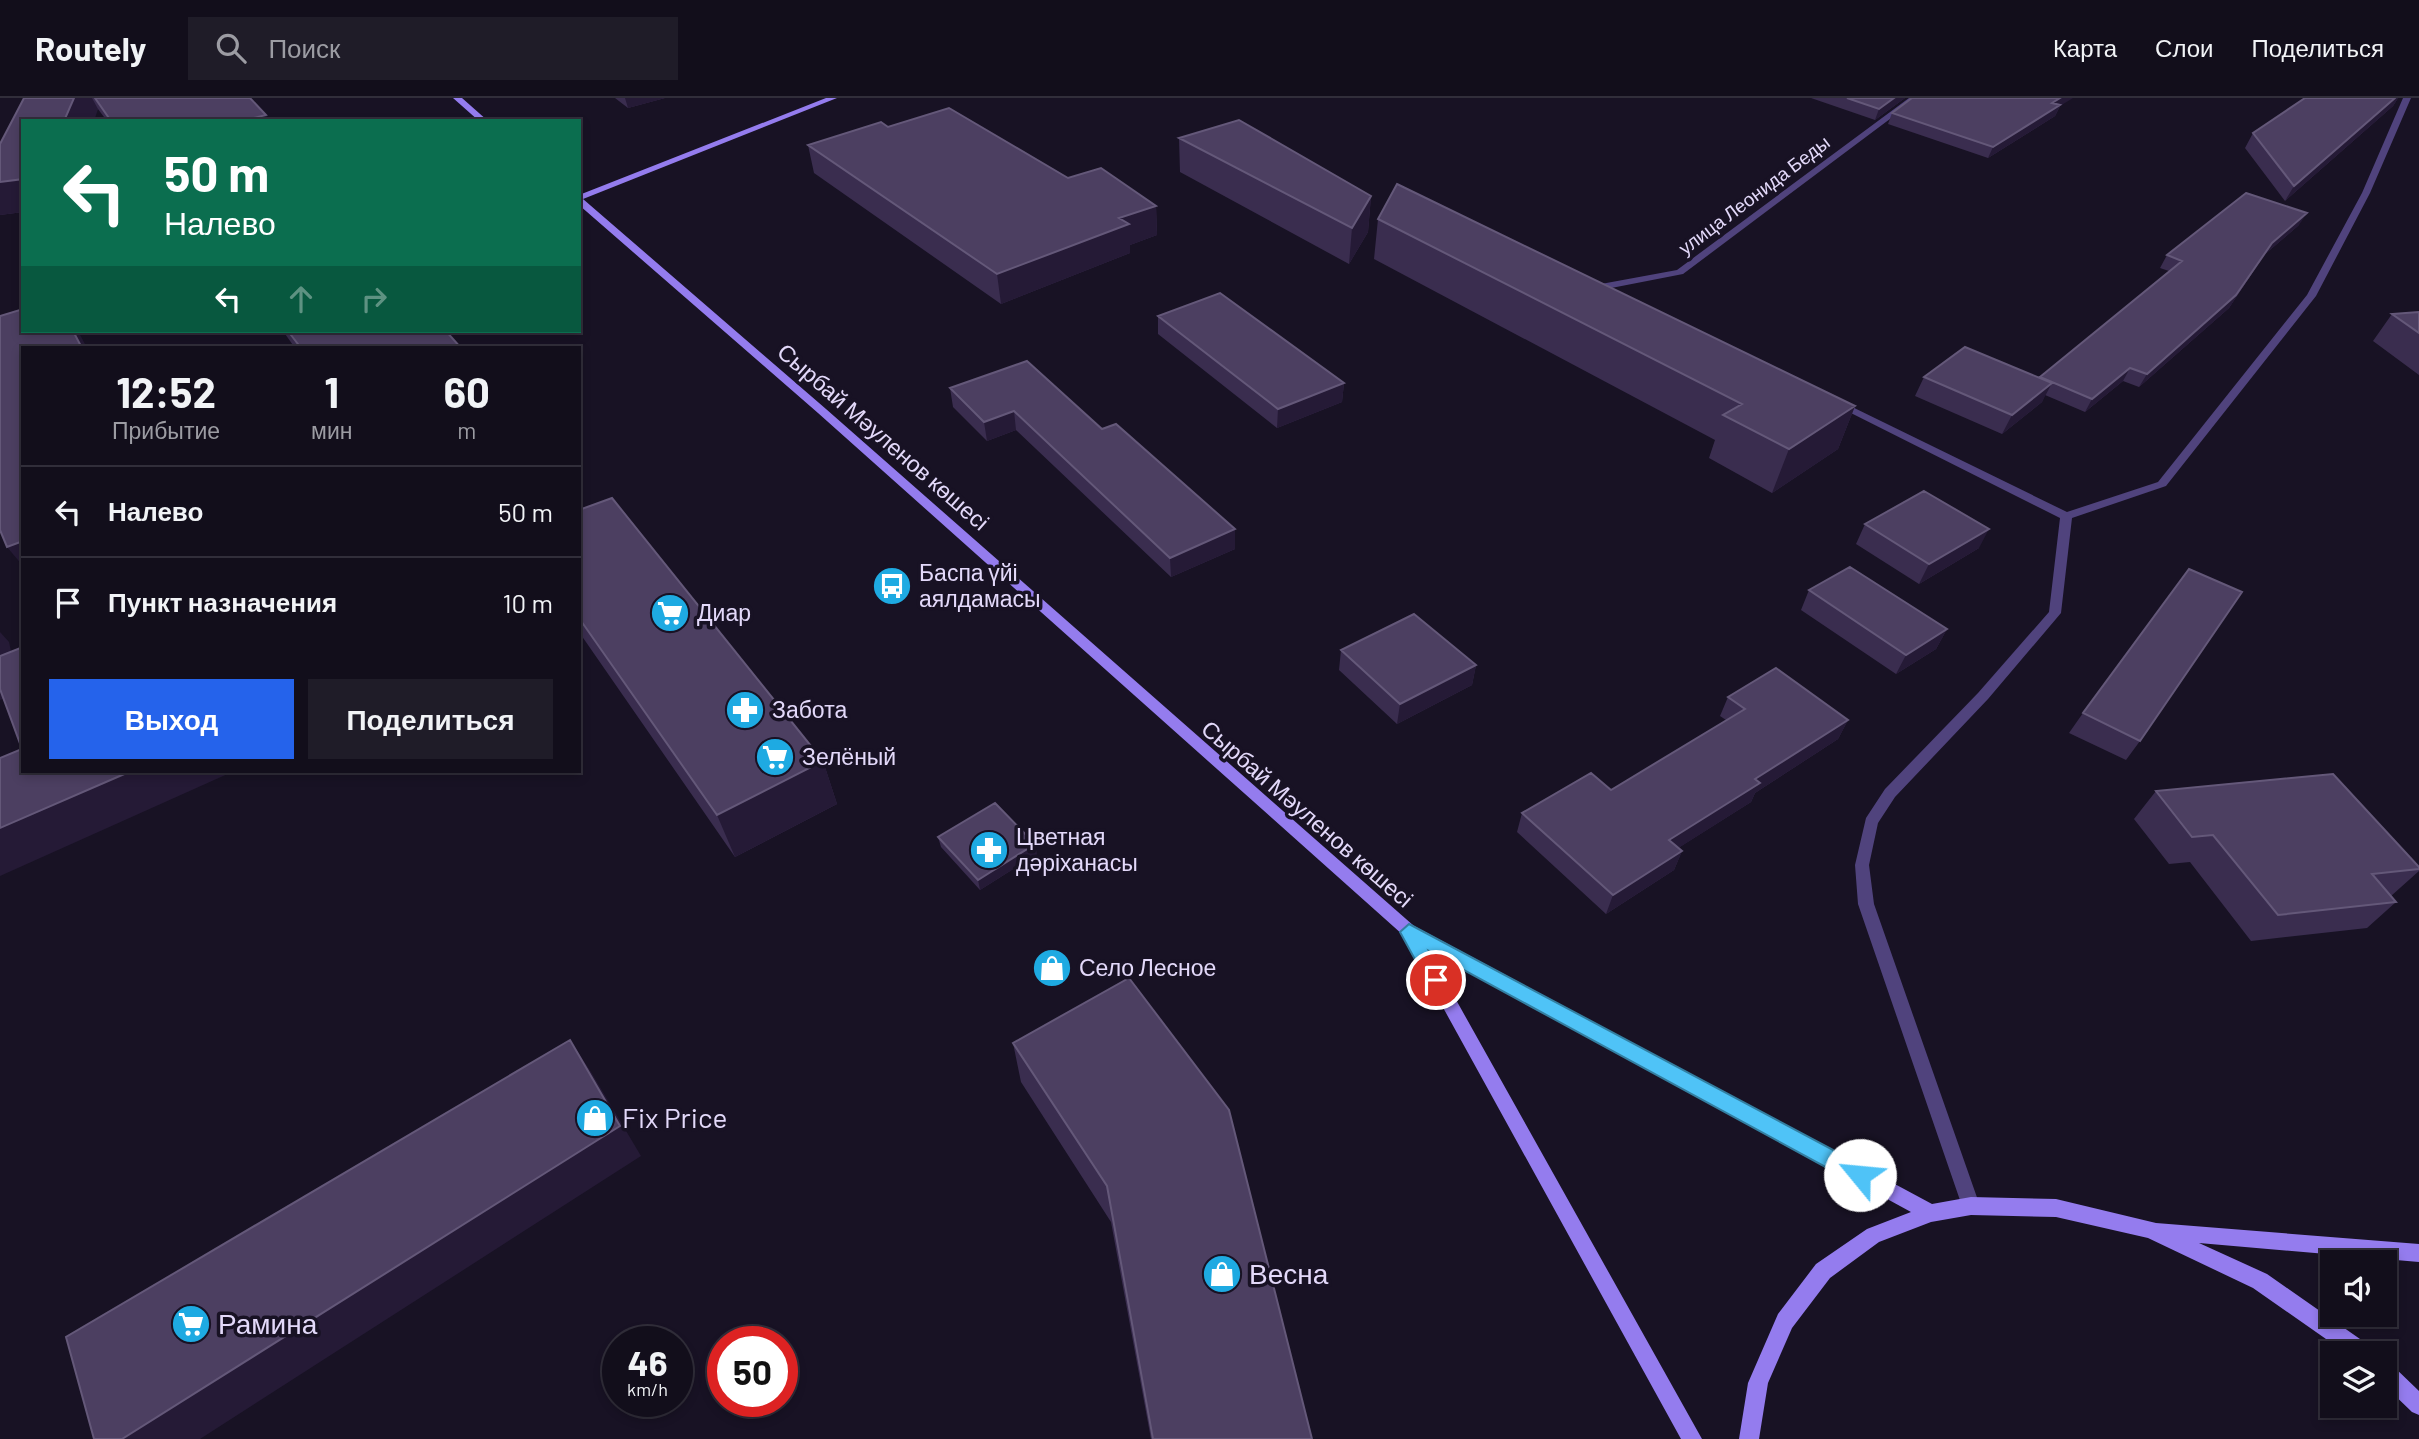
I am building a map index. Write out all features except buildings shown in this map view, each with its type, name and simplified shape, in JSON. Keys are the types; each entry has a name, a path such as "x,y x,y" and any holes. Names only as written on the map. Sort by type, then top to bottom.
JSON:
{"main road":[{"path":"457,98 482,119"},
{"path":"581,198 833,98"},
{"name":"Сырбай Мәуленов көшесі","path":"581,201 832,419 1409,932"},
{"path":"1409,932 1931,1213"},
{"path":"1409,932 1692,1439"},
{"path":"1749,1439 1758,1383 1785,1321 1824,1272 1873,1236 1931,1213 1971,1206 2056,1208 2150,1230 2419,1253"},
{"path":"2150,1230 2260,1281 2346,1341"},
{"path":"2397,1384 2419,1405"}],"street":[{"name":"улица Леонида Беды","path":"1626,299 1601,287 1680,272 1914,98"},
{"path":"1821,396 2066,516 2162,484 2311,296 2365,193 2407,98"},
{"path":"1971,1206 1866,904 1862,865 1871,822 1889,793 1983,696 2055,613 2066,516"}],"place":[{"name":"Баспа үйі аялдамасы","path":"892,586"},
{"name":"Диар","path":"670,613"},
{"name":"Забота","path":"745,710"},
{"name":"Зелёный","path":"775,757"},
{"name":"Цветная дәріханасы","path":"989,850"},
{"name":"Село Лесное","path":"1052,968"},
{"name":"Fix Price","path":"595,1118"},
{"name":"Весна","path":"1222,1274"},
{"name":"Рамина","path":"191,1324"}],"route":[{"path":"1436,980 1409,932 1860,1175"}]}
